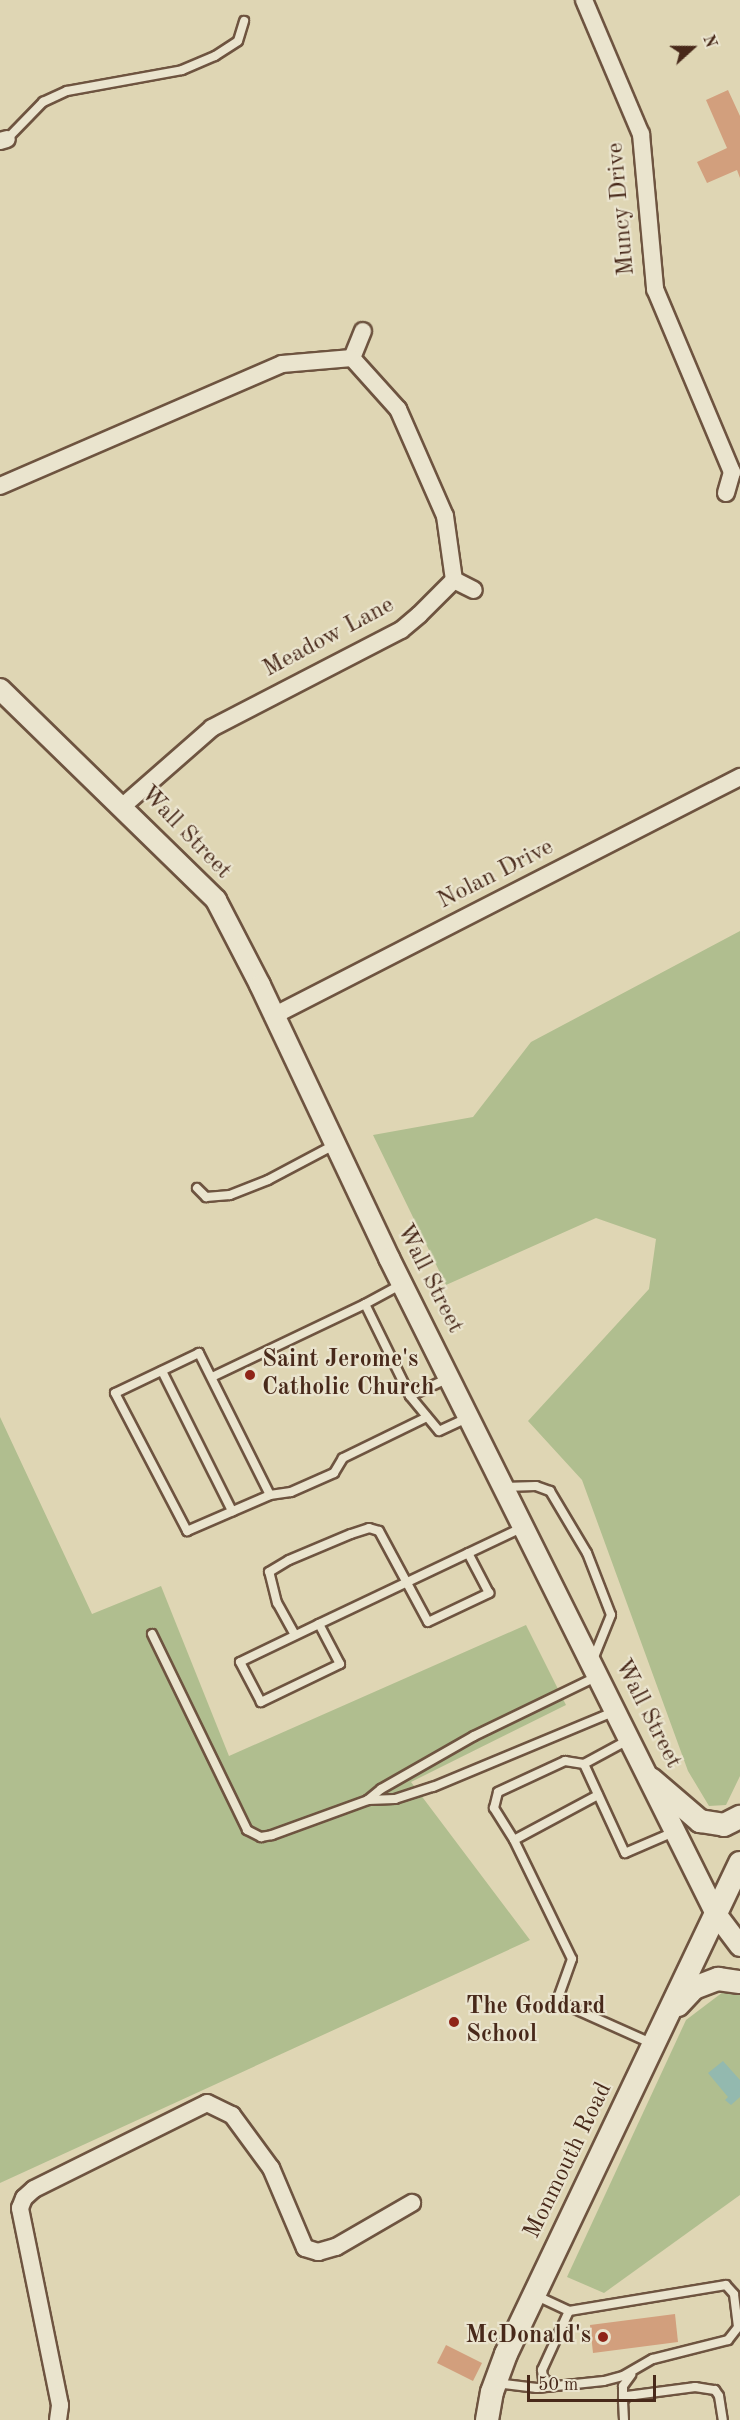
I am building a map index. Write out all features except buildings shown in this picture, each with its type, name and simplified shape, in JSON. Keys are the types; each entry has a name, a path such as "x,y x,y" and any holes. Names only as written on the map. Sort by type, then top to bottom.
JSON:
{"main road":[{"path":"651,1779 700,1821 724,1825 740,1817"},
{"name":"Monmouth Road","path":"487,2420 493,2387 534,2295 740,1863"},
{"path":"668,2015 694,1988 718,1979 740,1982"},
{"path":"473,2420 493,2387"}],"street":[{"name":"Muncy Drive","path":"584,0 641,134 655,289 736,470"},
{"path":"352,358 363,332"},
{"path":"0,486 282,364 352,358 388,394 406,424 445,516 454,580 474,590"},
{"path":"726,493 736,470"},
{"name":"Meadow Lane","path":"123,806 212,728 401,630 454,580"},
{"name":"Wall Street","path":"0,689 123,806 216,900 402,1284 651,1779 716,1914 740,1946"},
{"name":"Nolan Drive","path":"273,1016 740,777"},
{"path":"58,2420 60,2405 20,2208 24,2198 33,2189 207,2103 232,2115 271,2168 305,2248 318,2252 336,2247 412,2203"}],"lane":[{"path":"3,140 43,102 67,91 182,70 214,56 238,41 244,21"},
{"path":"197,1188 206,1197 230,1195 268,1180 334,1144"},
{"path":"212,1377 402,1284"},
{"path":"365,1304 410,1396 438,1431 469,1417"},
{"path":"270,1494 200,1353 115,1393 187,1531 270,1494 291,1492 334,1473 343,1458 427,1417"},
{"path":"162,1371 232,1511"},
{"path":"410,1396 450,1378"},
{"path":"152,1634 247,1830 261,1837 272,1835 368,1800 474,1736 596,1669 611,1616 587,1553 550,1491 536,1486 504,1487"},
{"path":"319,1624 340,1664 261,1702 240,1662 295,1635 524,1527"},
{"path":"295,1635 277,1603 269,1572 289,1560 369,1528 379,1531 428,1622 489,1593 468,1553"},
{"path":"368,1800 395,1799 433,1787 617,1711"},
{"path":"631,1739 584,1764 565,1761 498,1792 494,1808 514,1840 572,1959 557,2001 654,2044"},
{"path":"584,1764 625,1853 676,1831"},
{"path":"514,1840 598,1795"},
{"path":"493,2387 557,2387 623,2376 667,2354 719,2343 734,2335 738,2324 729,2287 718,2284 569,2311 534,2295"},
{"path":"557,2387 546,2382 542,2370 569,2311"},
{"path":"624,2420 623,2388 628,2378 643,2365"},
{"path":"623,2388 625,2394 708,2388 719,2396 723,2420"},
{"path":"623,2402 633,2394"}],"green space":[{"path":"740,931 740,1776 726,1805 709,1806 688,1771 582,1480 528,1421 649,1289 656,1239 596,1218 446,1285 373,1135 473,1117 531,1042"},
{"path":"0,1417 92,1614 161,1586 229,1756 526,1625 566,1705 411,1782 530,1940 0,2183"},
{"path":"723,1992 740,1992 740,2195 604,2293 567,2277 686,2020"}],"water":[{"path":"723,2061 740,2080 740,2097 731,2105 725,2100 728,2097 708,2073"}],"place":[{"name":"Saint Jerome's Catholic Church","path":"250,1375"},
{"name":"The Goddard School","path":"454,2022"},
{"name":"McDonald's","path":"603,2337"}]}
